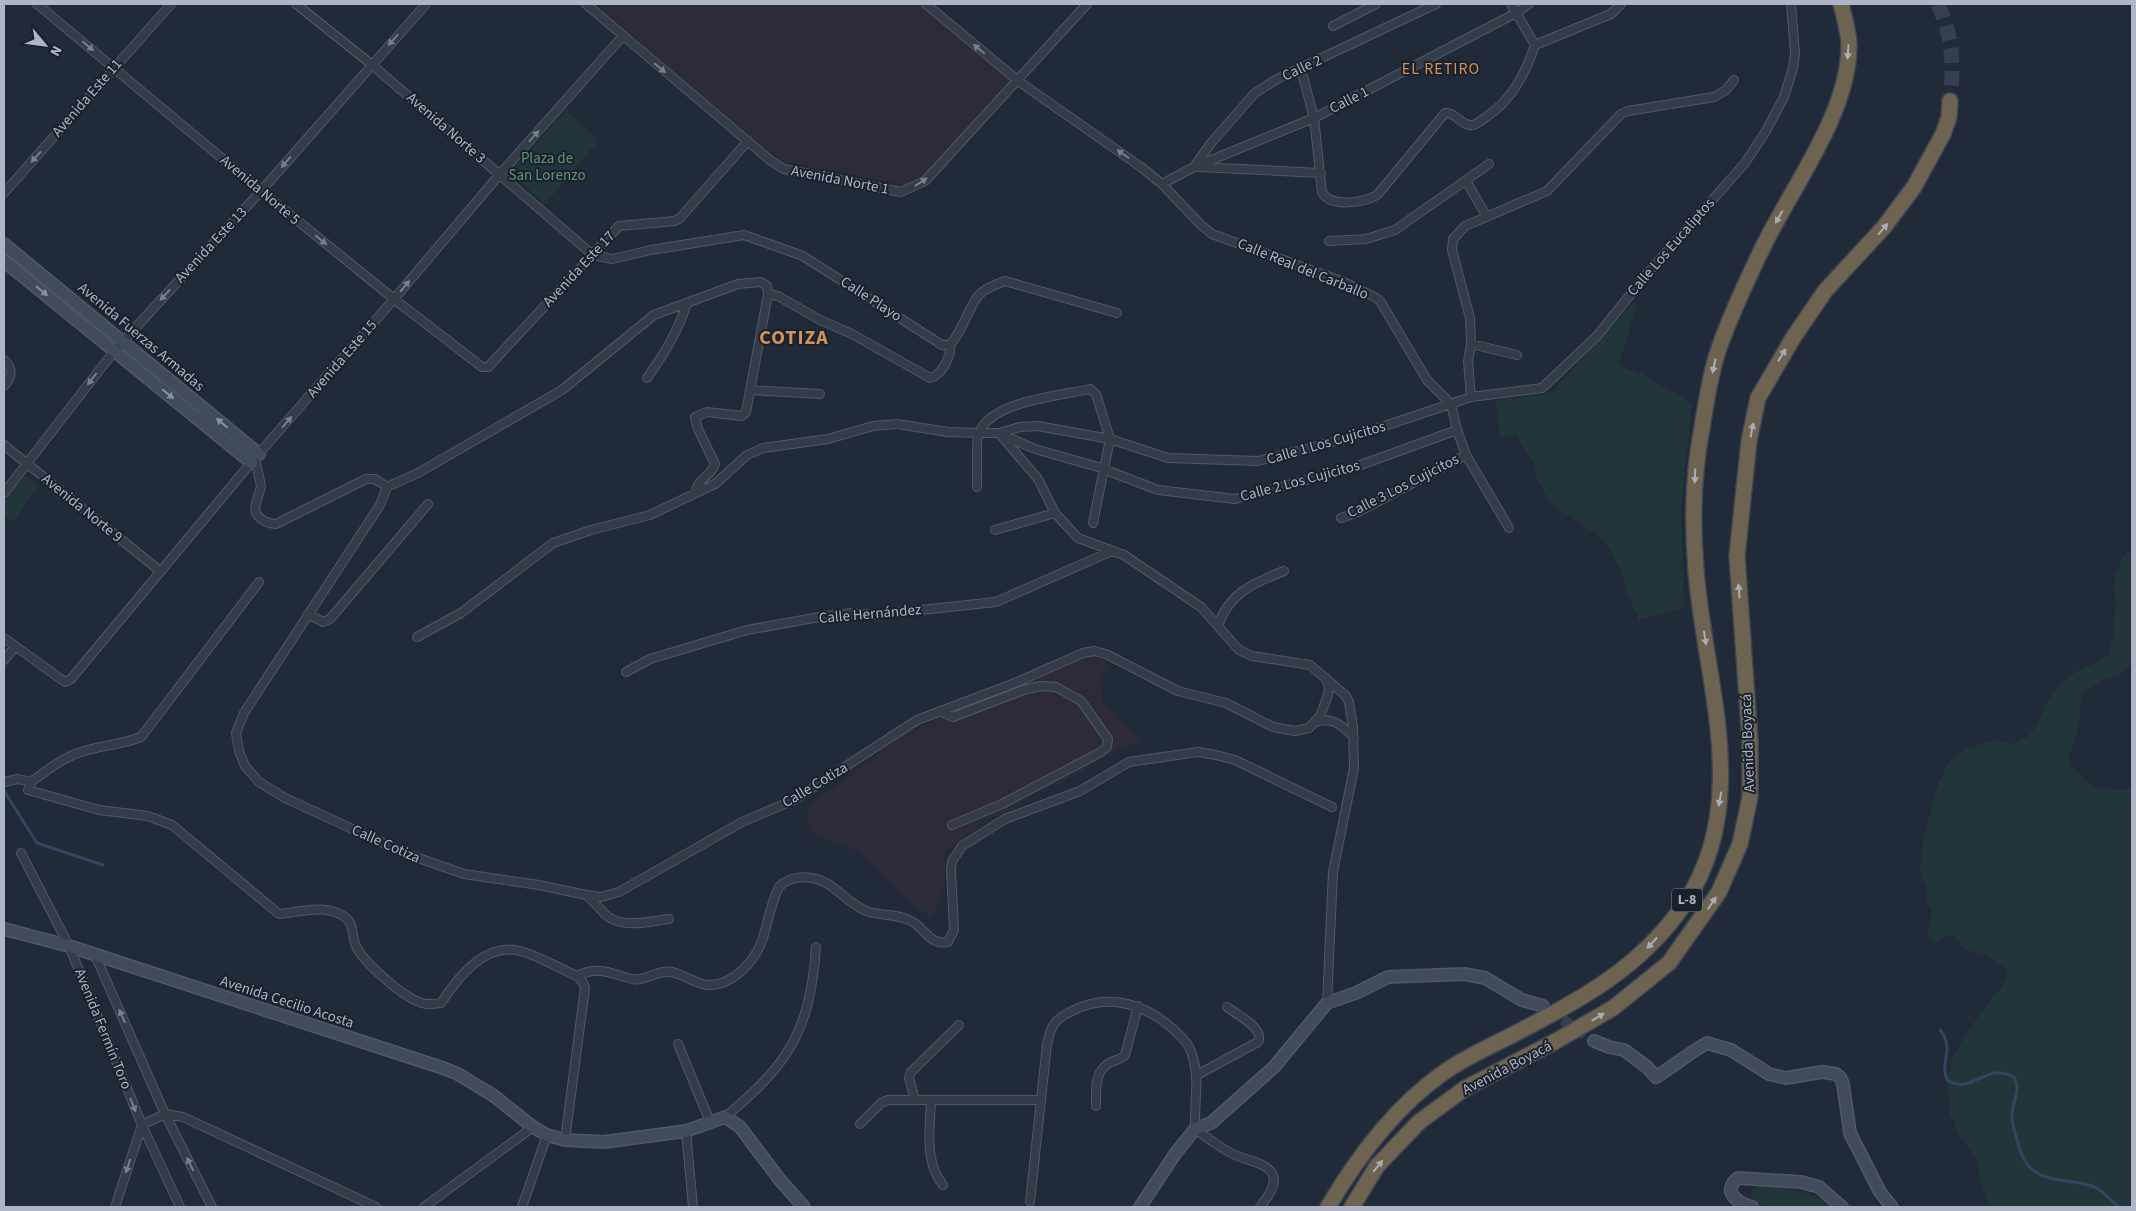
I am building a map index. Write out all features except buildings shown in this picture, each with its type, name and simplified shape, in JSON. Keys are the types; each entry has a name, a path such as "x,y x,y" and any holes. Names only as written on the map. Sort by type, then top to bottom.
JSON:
{"highway":[{"name":"Avenida Boyacá","path":"1328,1207 1350,1172 1381,1130 1414,1097 1444,1073 1577,1001 1635,961 1667,927 1687,900 1703,866 1715,828 1721,791 1721,768 1718,726 1696,571 1694,520 1696,467 1702,428 1717,353 1739,300 1764,244 1837,106 1847,67 1849,44 1841,4"},
{"name":"Avenida Boyacá","path":"1352,1207 1377,1166 1419,1122 1464,1089 1614,1008 1669,962 1719,892 1740,844 1750,797 1750,741 1737,556 1750,441 1758,398 1793,338 1825,292 1884,228 1914,187 1942,134 1949,117 1950,101"}],"main road":[{"name":"Avenida Fuerzas Armadas","path":"4,244 123,341 255,458"},
{"name":"Avenida Fuerzas Armadas","path":"4,261 255,458"},
{"name":"Avenida Cecilio Acosta","path":"4,929 69,946 443,1068 458,1074 494,1096 533,1127 547,1135 565,1140 604,1142 686,1131 725,1117"},
{"path":"1140,1207 1175,1154 1195,1129 1210,1123 1274,1067 1327,1003 1356,993 1388,977 1464,974 1485,978 1522,1000 1543,1006"},
{"path":"1594,1041 1624,1050 1647,1067 1656,1077 1686,1055 1707,1043 1731,1050 1769,1074 1786,1078 1822,1072 1836,1074 1840,1077 1843,1084 1850,1133 1880,1192 1892,1207"},
{"path":"725,1117 740,1127 780,1180 804,1207"},
{"path":"1752,1207 1741,1204 1733,1198 1731,1190 1733,1182 1738,1178 1801,1182 1819,1187 1842,1207"}],"street":[{"name":"Avenida Norte 5","path":"38,4 261,191 394,299 478,366 488,367"},
{"name":"Avenida Este 11","path":"4,193 171,4"},
{"name":"Avenida Norte 3","path":"296,4 371,64 594,255"},
{"name":"Avenida Este 13","path":"4,493 115,350 261,191 371,64 426,4"},
{"name":"Avenida Norte 1","path":"586,4 622,36 784,169 901,192 925,181 1088,4"},
{"name":"Calle Real del Carballo","path":"926,4 1016,80 1141,167 1162,184 1212,234 1344,282 1380,301 1427,380 1451,404"},
{"path":"1333,26 1376,4"},
{"name":"Calle 2","path":"1194,167 1211,143 1255,93 1277,80 1436,4"},
{"path":"1511,4 1535,45"},
{"name":"Calle 1","path":"1162,184 1194,167 1314,118 1516,13 1529,4"},
{"path":"1301,69 1314,118 1322,192 1325,198 1335,202 1371,200 1445,113 1449,113 1467,125 1474,125 1493,112 1512,93 1527,68 1535,45 1611,14 1620,4"},
{"path":"1785,4 1791,7"},
{"name":"Calle Los Eucaliptos","path":"1451,404 1471,397 1542,388 1597,336 1646,275 1744,163 1766,131 1787,90 1793,68 1795,53 1791,7"},
{"name":"Avenida Este 15","path":"14,647 65,682 80,668 255,458 622,36"},
{"path":"1471,397 1468,361 1471,344 1470,318 1452,250 1457,233 1465,226 1547,191 1621,114 1628,111 1714,97 1726,90 1734,80"},
{"name":"Avenida Este 17","path":"488,367 619,226 674,221 680,218 748,141"},
{"path":"1329,241 1366,239 1395,230 1489,164"},
{"path":"1194,167 1321,173"},
{"path":"1466,181 1487,217"},
{"name":"Calle Playo","path":"594,255 612,259 651,250 744,235 803,256 895,314 934,342 942,345 950,344"},
{"path":"768,294 778,296 820,320 852,334 930,378 938,374 947,359 950,352 950,344 978,296 988,288 1005,281 1117,313"},
{"path":"255,458 261,486 255,507 256,514 264,522 270,524 276,524 366,479 375,479 387,487 418,473 562,390 654,315 738,284 761,282 767,286 768,294 746,412 742,416 707,412 695,417 698,429 715,464 713,470 700,480 695,493"},
{"path":"647,378 672,342 681,323 687,303"},
{"path":"1471,344 1517,355"},
{"path":"4,360 11,368 11,374 10,379 4,386"},
{"path":"977,487 978,433 995,413 1012,406 1090,389 1096,394 1110,439 1093,523"},
{"path":"751,390 820,394"},
{"path":"1451,404 1456,430 1466,454 1509,528"},
{"name":"Calle 1 Los Cujicitos","path":"999,433 1020,427 1038,426 1110,439 1168,458 1258,462 1349,438 1451,404"},
{"path":"417,636 461,613 553,543 592,530 650,515 715,484 747,455 763,448 828,439 873,426 897,424 948,432 999,433 1038,479 1055,513 1078,538 1124,555 1201,607 1239,650 1252,656 1310,665 1342,692 1350,702 1354,737 1352,777 1333,872 1327,1003"},
{"name":"Calle 2 Los Cujicitos","path":"999,433 1035,449 1103,469 1158,490 1241,499 1355,467 1456,430"},
{"name":"Avenida Norte 9","path":"4,445 160,571"},
{"name":"Calle 3 Los Cujicitos","path":"1341,518 1358,512 1466,454"},
{"name":"Calle Cotiza","path":"387,487 380,505 244,713 236,733 239,751 245,766 258,782 285,798 407,854 464,874 539,884 601,897 619,892 638,883 742,822 794,800 917,720 1015,683 1083,653 1094,651 1106,654 1178,691 1226,703 1280,729 1303,730 1316,722"},
{"path":"308,614 323,622 330,619 428,504"},
{"path":"995,530 1055,513"},
{"name":"Calle Hernández","path":"626,672 650,659 747,630 825,616 852,613 873,615 996,602 1112,551"},
{"path":"1218,626 1222,612 1238,594 1264,578 1284,571"},
{"path":"259,582 141,737 124,744 95,748 73,755 31,782 28,790 99,810 148,816 172,825 279,914 327,909 347,919 352,930 355,945 370,966 405,993 422,1003 441,1003 453,984 469,967 498,949 522,951 577,976 585,988 565,1140"},
{"path":"4,638 14,647 4,660"},
{"path":"1316,722 1328,695 1329,687 1326,678"},
{"path":"939,711 954,717 1026,689 1042,686 1056,687 1079,699 1108,739 1107,747 1099,753 1002,804 952,825"},
{"path":"1316,722 1323,720 1334,721 1354,737"},
{"path":"577,976 585,971 598,970 611,972 634,980 671,971 706,984 718,985 723,983 738,973 759,948 779,886 785,880 792,877 812,879 826,883 856,906 868,911 898,916 913,922 934,941 942,944 948,942 954,930 952,861 962,846 1005,819 1080,791 1129,762 1198,752 1216,755 1235,760 1332,807"},
{"path":"4,782 18,779 31,782"},
{"name":"Avenida Fermín Toro","path":"22,853 69,946 142,1125 180,1207"},
{"path":"586,895 609,917 618,921 641,923 670,919"},
{"path":"725,1117 745,1100 778,1066 795,1041 807,1010 814,972 816,946"},
{"name":"Avenida Fermín Toro","path":"95,955 165,1114 212,1207"},
{"path":"1030,1202 1047,1044 1056,1022 1082,1006 1103,1001 1124,1002 1138,1006 1168,1024 1183,1038 1190,1048 1197,1075 1194,1105 1195,1129 1234,1154 1260,1164 1274,1176 1273,1185 1260,1207"},
{"path":"1096,1106 1096,1083 1099,1073 1105,1066 1120,1060 1125,1055 1138,1006"},
{"path":"1197,1075 1258,1042 1260,1038 1259,1031 1227,1007"},
{"path":"915,1100 909,1078 911,1072 959,1024"},
{"path":"678,1044 710,1122"},
{"path":"860,1124 881,1103 888,1100 1041,1100"},
{"path":"930,1100 930,1162 936,1177 943,1185"},
{"path":"115,1207 142,1125 165,1114 184,1117 376,1207"},
{"path":"424,1207 533,1127"},
{"path":"686,1131 693,1207"},
{"path":"522,1207 547,1135"}],"shaded area":[{"path":"599,4 920,4 1010,80 939,174 913,187 781,161 605,14"},
{"path":"1092,654 1102,658 1111,666 1101,677 1102,701 1118,721 1141,740 1123,746 1068,780 1035,793 1009,813 984,820 945,852 944,890 931,917 914,905 858,852 809,831 807,808 904,734 1077,657"}],"green space":[{"name":"Plaza de San Lorenzo","path":"566,110 599,140 545,204 510,173"},
{"path":"1634,302 1637,305 1619,365 1631,371 1633,369 1692,403 1681,508 1684,608 1639,620 1628,595 1621,571 1608,547 1598,535 1550,503 1537,479 1533,463 1516,435 1500,439 1496,400 1550,394"},
{"path":"23,474 39,486 13,522 4,515 4,500"},
{"path":"2132,551 2132,664 2119,675 2103,680 2085,691 2081,697 2079,726 2069,758 2071,766 2090,784 2097,787 2120,790 2132,787 2132,1207 1990,1207 1980,1179 1976,1157 1958,1134 1950,1113 1947,1081 1952,1059 1966,1034 1990,1000 2002,987 2007,974 2001,964 1981,953 1966,950 1954,936 1947,936 1936,943 1929,939 1928,929 1932,910 1927,903 1926,884 1921,878 1920,871 1923,839 1937,787 1951,757 1966,749 1991,741 1998,740 2012,744 2029,736 2038,723 2046,703 2063,681 2077,671 2096,663 2108,655 2114,634 2116,609 2113,586 2115,575 2122,558"},
{"path":"1760,1186 1788,1189 1808,1194 1832,1207 1769,1207 1757,1205 1751,1195 1755,1188"}],"waterway":[{"path":"4,791 37,843 103,865"},
{"path":"1940,1030 1947,1043 1945,1075 1948,1081 1965,1084 1995,1073 2004,1073 2014,1077 2017,1092 2012,1122 2027,1165 2043,1176 2096,1187 2118,1207"}],"tunnel":[{"path":"1938,4 1947,28 1951,51 1950,101"},
{"path":"1549,1010 1594,1041"}],"district":[{"name":"EL RETIRO","path":"1441,69"},
{"name":"COTIZA","path":"794,338"}]}
